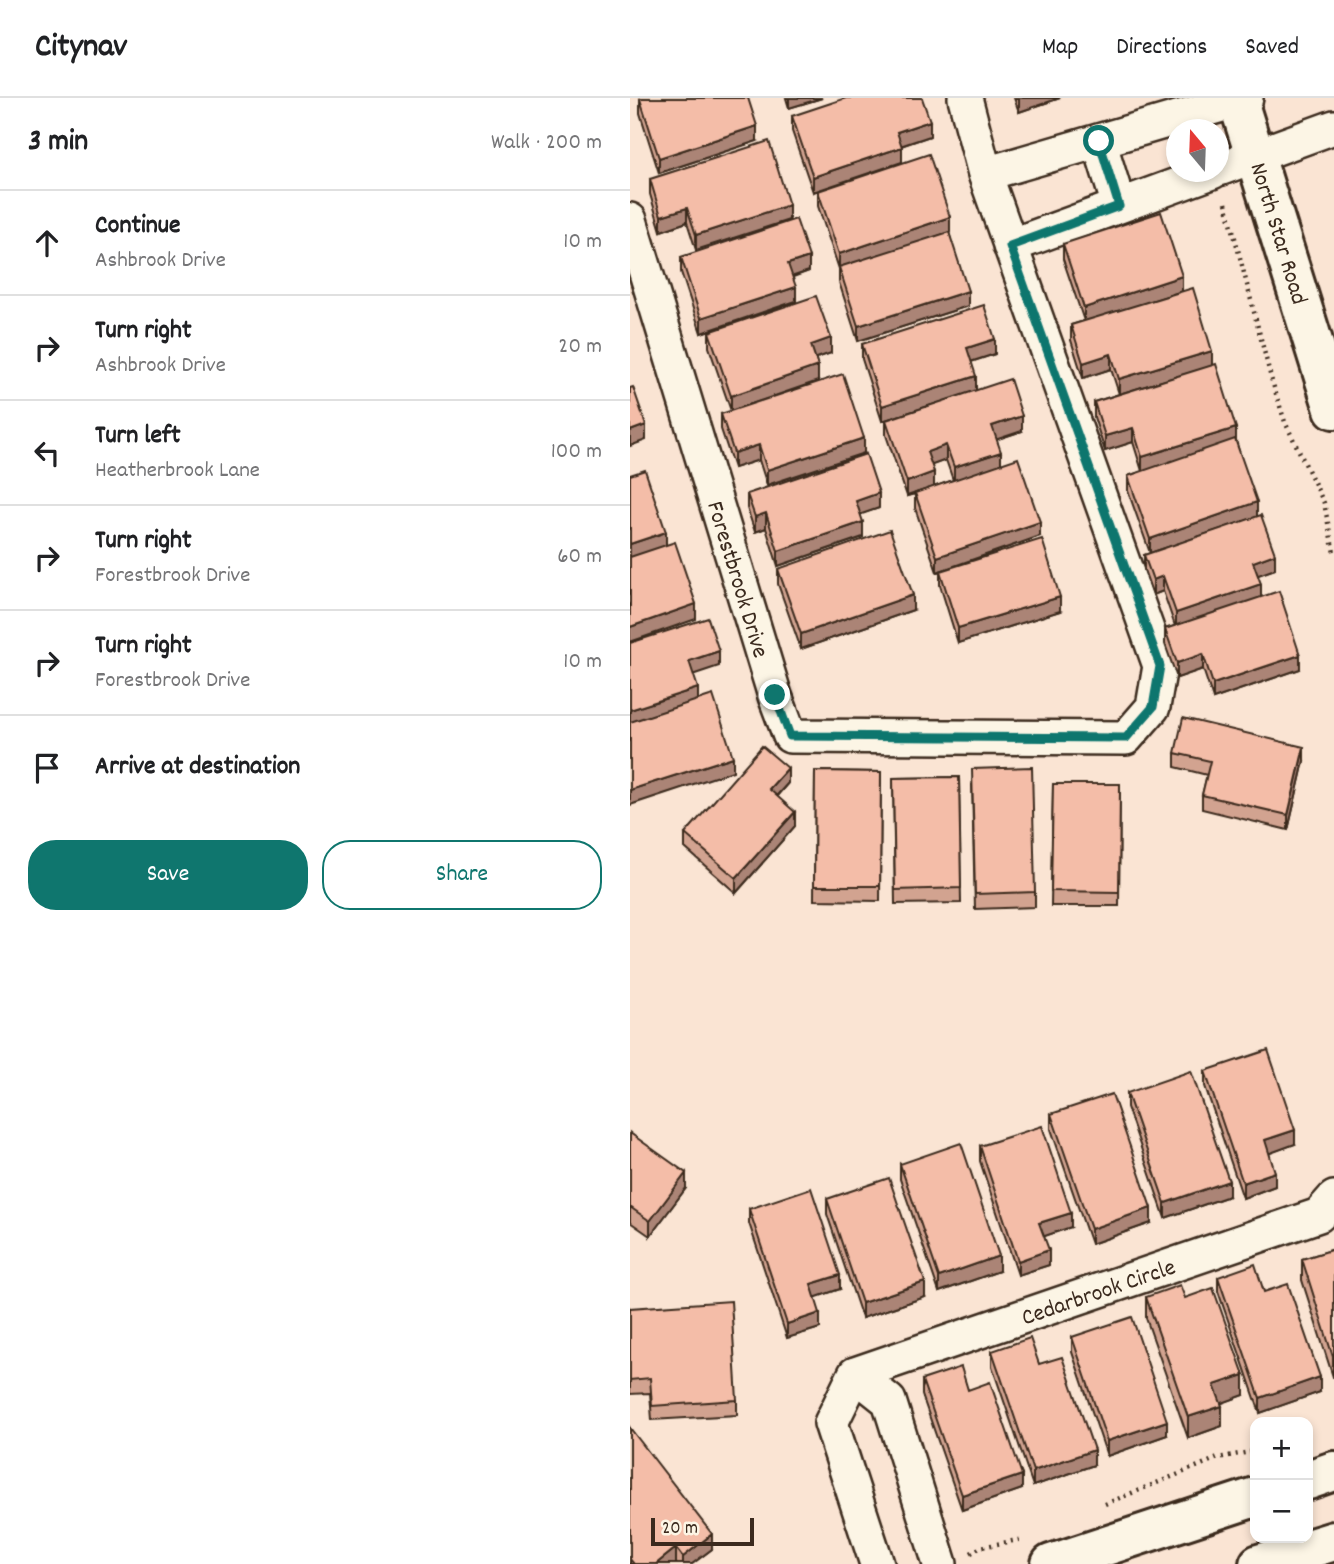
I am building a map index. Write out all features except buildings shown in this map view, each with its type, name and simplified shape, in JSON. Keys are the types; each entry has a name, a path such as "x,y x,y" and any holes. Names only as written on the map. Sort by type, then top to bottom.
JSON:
{"main road":[{"name":"North Star Road","path":"1241,99 1334,409"},
{"path":"1313,1478 1334,1471"},
{"path":"1051,1564 1250,1499"},
{"path":"1259,1564 1334,1541"}],"street":[{"path":"965,98 985,174 1010,246 1119,206 1204,182"},
{"path":"985,174 1241,99"},
{"path":"1229,172 1256,156 1334,127"},
{"path":"1099,141 1119,206"},
{"name":"Forestbrook Drive","path":"630,220 775,695 790,736 1126,738 1153,707 1160,666 1010,246"},
{"name":"Cedarbrook Circle","path":"855,1374 1319,1215 1334,1198"},
{"path":"877,1564 831,1423 855,1374 890,1401 940,1564"}],"path":[{"path":"1219,182 1271,378 1285,422 1324,503 1334,553"}],"route":[{"path":"775,695 790,736 1126,738 1153,707 1160,666 1010,246 1119,206 1099,141"}]}
